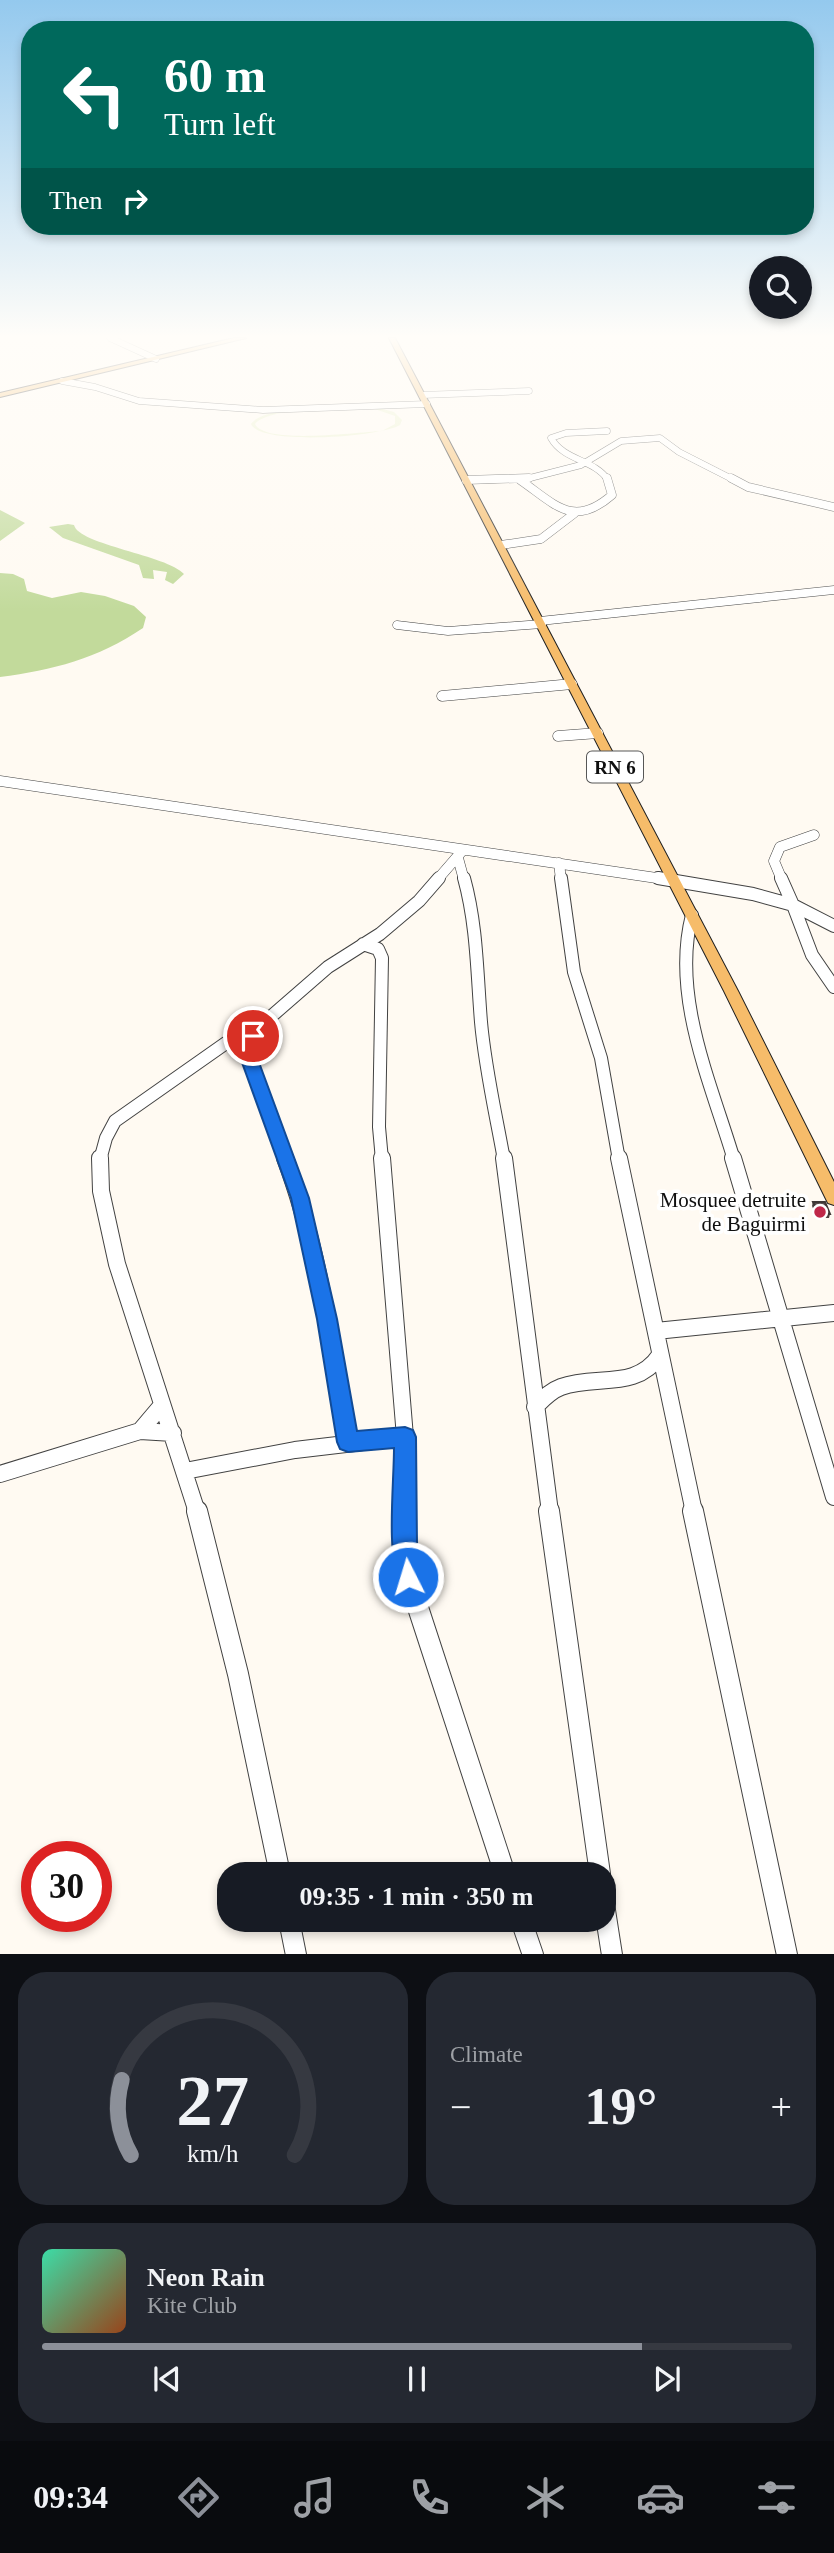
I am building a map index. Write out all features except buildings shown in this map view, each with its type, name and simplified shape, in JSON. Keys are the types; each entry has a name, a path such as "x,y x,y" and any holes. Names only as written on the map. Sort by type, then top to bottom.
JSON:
{"main road":[{"name":"RN 6","path":"440,429 692,915 834,1199"}],"street":[{"path":"500,545 541,539 575,513 596,509 613,492 607,478 586,463 556,448 551,438 566,433 607,431"},
{"path":"466,480 520,480 586,463 621,441 660,438 679,452 748,486 834,507"},
{"path":"520,480 554,507 575,513"},
{"path":"397,625 448,631 834,590"},
{"path":"442,696 572,684"},
{"path":"558,736 598,733"},
{"path":"0,782 461,854 559,863 753,894 793,905 834,926"},
{"path":"814,835 791,842 775,853 774,861 812,955 834,987"},
{"path":"278,1862 241,1681 185,1471 144,1354 118,1262 101,1191 99,1161 104,1138 116,1121 226,1043 258,1027 328,967 419,901 461,854"},
{"path":"461,854 471,902 479,971 481,1024 511,1201 536,1407 598,1862"},
{"path":"559,863 574,972 601,1058 615,1139 787,1954"},
{"path":"692,915 687,930 687,951 688,999 694,1026 834,1497"},
{"path":"363,944 378,949 382,958 379,1127 391,1243 405,1437 405,1549 408,1577 501,1862"},
{"path":"248,1057 258,1027"},
{"path":"226,1043 240,1047 248,1057 300,1198 327,1319 348,1442"},
{"path":"656,1331 834,1313"},
{"path":"536,1407 547,1395 560,1387 579,1382 636,1376 656,1364 660,1355"},
{"path":"140,1431 162,1405"},
{"path":"0,1474 140,1431 173,1433"},
{"path":"185,1471 258,1455 405,1437"},
{"path":"291,1932 296,1954"},
{"path":"525,1932 533,1954"},
{"path":"608,1932 612,1954"}],"green space":[{"path":"257,429 293,436 379,431 347,436 297,437 275,435"},
{"path":"0,510 25,523 0,541"},
{"path":"74,525 79,532 91,538 160,561 184,574 173,584 165,580 167,572 153,570 154,579 143,578 139,565 63,538 49,527"},
{"path":"0,573 13,574 24,579 27,591 52,598 81,592 105,596 134,606 146,617 143,628 92,655 38,671 0,677"}],"place":[{"name":"Mosquee detruite de Baguirmi","path":"820,1212"}],"route":[{"path":"253,1036 248,1057 300,1198 327,1319 348,1442 405,1437 405,1549 408,1577"}]}
